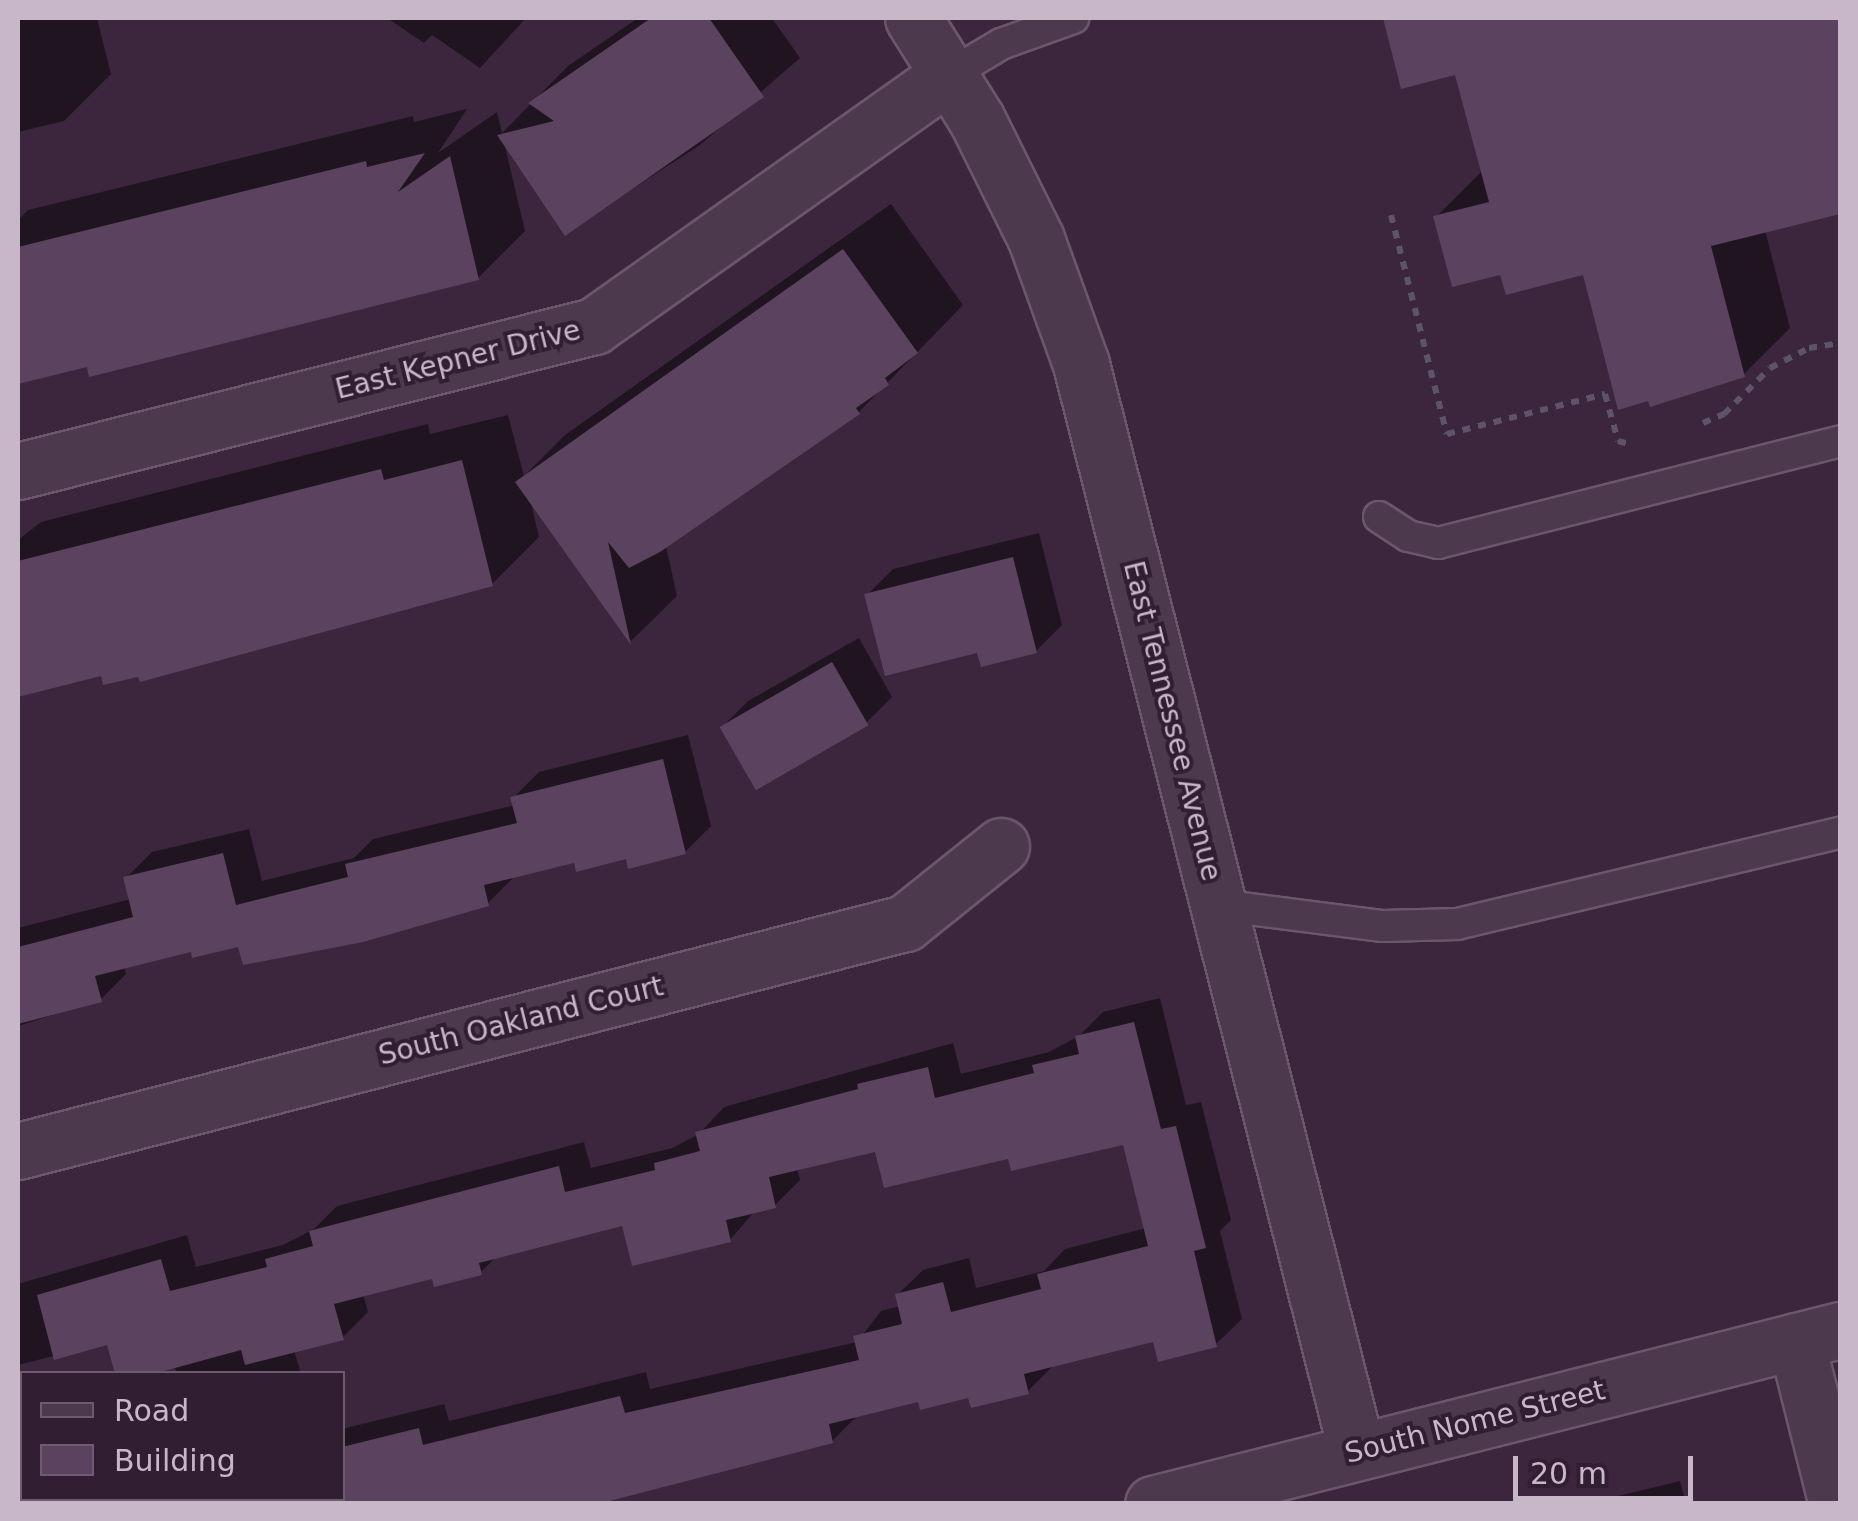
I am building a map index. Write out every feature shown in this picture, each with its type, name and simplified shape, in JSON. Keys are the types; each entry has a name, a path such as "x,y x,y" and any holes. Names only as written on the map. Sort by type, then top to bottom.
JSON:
{"street":[{"name":"East Tennessee Avenue","path":"913,18 949,75 1036,239 1081,364 1357,1452"},
{"name":"East Kepner Drive","path":"18,471 594,326 949,75"},
{"name":"South Oakland Court","path":"18,1150 906,922 1002,846"},
{"name":"South Nome Street","path":"1153,1504 1818,1335 1838,1504"}],"lane":[{"path":"949,75 1002,44 1073,18"},
{"path":"1380,517 1408,536 1438,543 1840,441"},
{"path":"1218,906 1383,926 1457,924 1840,833"}],"path":[{"path":"1391,215 1447,434 1605,394 1618,441 1644,440"},
{"path":"1698,425 1724,414 1780,362 1840,344"}],"building":[{"path":"651,18 709,18 764,97 565,236 497,135 554,121 528,103"},
{"path":"1383,18 1840,18 1840,214 1711,246 1745,377 1650,407 1648,401 1618,410 1583,275 1506,295 1500,275 1452,287 1433,216 1489,202 1455,75 1401,89"},
{"path":"425,153 398,192 450,156 479,280 89,377 87,367 18,384 18,247 366,161 367,167"},
{"path":"843,249 918,353 885,378 889,385 856,408 860,414 660,552 629,568 608,542 631,645 515,482"},
{"path":"462,460 493,586 140,682 138,677 103,685 101,676 18,697 18,561 381,469 384,480"},
{"path":"1013,557 1037,653 981,667 977,653 885,676 864,594"},
{"path":"832,662 868,725 756,790 719,727"},
{"path":"663,759 686,854 628,869 626,859 576,872 574,863 484,885 489,906 363,942 243,965 238,947 192,958 191,952 95,976 102,1002 18,1024 18,947 133,917 123,877 223,853 236,905 348,877 345,864 517,823 510,797"},
{"path":"1134,1022 1161,1129 1176,1126 1206,1248 1194,1251 1217,1347 1158,1362 1153,1342 1024,1374 1029,1394 971,1408 968,1398 920,1410 918,1402 829,1424 833,1443 598,1504 342,1504 345,1446 419,1428 423,1445 620,1396 625,1413 859,1360 853,1336 902,1324 895,1294 943,1282 951,1312 1041,1289 1037,1274 1148,1246 1123,1145 1011,1171 1008,1159 884,1188 875,1152 769,1177 776,1208 726,1220 731,1242 632,1266 622,1226 479,1263 482,1275 434,1287 432,1279 334,1304 344,1340 245,1365 241,1350 164,1371 114,1371 107,1345 54,1360 37,1295 161,1259 170,1291 267,1267 265,1259 313,1246 309,1231 559,1166 565,1192 655,1170 654,1163 700,1151 695,1132 858,1089 857,1084 928,1067 935,1098 1034,1073 1032,1065 1079,1054 1075,1036"}]}
